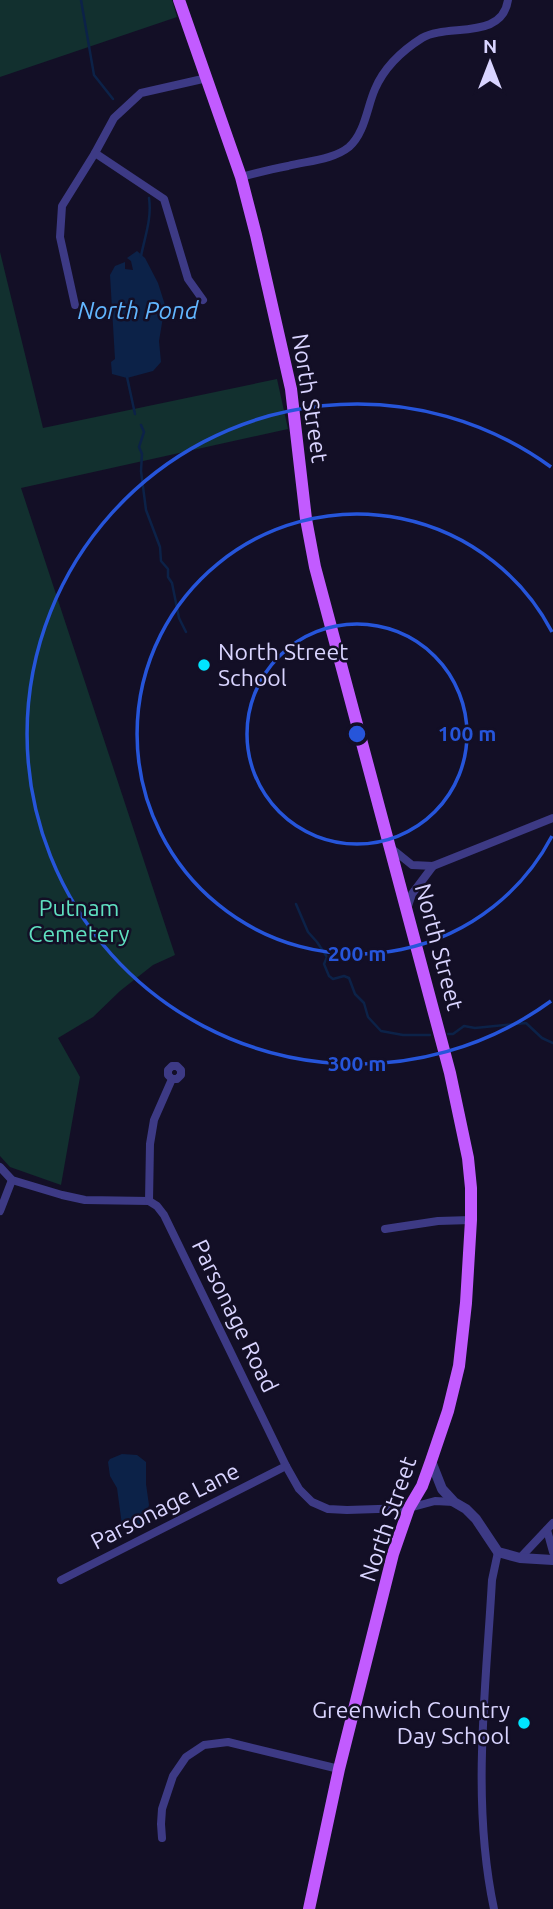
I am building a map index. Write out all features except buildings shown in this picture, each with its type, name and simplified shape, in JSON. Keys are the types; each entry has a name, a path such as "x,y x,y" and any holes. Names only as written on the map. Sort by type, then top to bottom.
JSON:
{"main road":[{"name":"North Street","path":"179,0 241,177 269,287 291,390 306,519 315,567 450,1073 468,1158 471,1220 459,1366 422,1486 409,1508 393,1554 309,1909"}],"street":[{"path":"241,177 314,161 350,146 359,134 376,86 386,69 411,46 432,34 485,26 501,17 507,10 508,0"},
{"path":"75,305 60,237 62,206 114,118 141,93 207,78"},
{"path":"95,153 164,199 188,279 203,300"},
{"path":"391,848 412,865 433,866 553,818"},
{"path":"407,909 412,894 433,866"},
{"path":"0,1167 12,1180 85,1200 149,1201 150,1144 154,1120 172,1079"},
{"path":"0,1210 12,1180"},
{"name":"Parsonage Road","path":"149,1201 164,1215 286,1466 299,1489 312,1502 328,1509 347,1510 409,1508 435,1502 454,1502"},
{"path":"385,1229 438,1221 471,1220"},
{"path":"430,1461 442,1489 476,1519 498,1552 520,1558 553,1560"},
{"name":"Parsonage Lane","path":"61,1580 286,1466"},
{"path":"520,1558 550,1527"},
{"path":"550,1527 553,1552"},
{"path":"495,1909 489,1882 481,1793 492,1580 498,1552"},
{"path":"162,1838 162,1809 173,1776 186,1758 204,1745 228,1742 340,1769"}],"green space":[{"path":"0,0 172,0 177,17 0,77"},
{"name":"Putnam Cemetery","path":"0,252 43,428 277,379 288,429 21,488 175,955 153,965 93,1017 58,1038 80,1077 61,1185 10,1167 0,1156"}],"water":[{"name":"North Pond","path":"137,251 145,258 158,283 165,305 159,341 161,362 153,371 127,378 112,374 111,362 115,359 110,275 115,266 125,262 125,269 133,270 131,261 127,258"},
{"path":"122,1454 137,1455 146,1462 149,1505 146,1524 143,1527 125,1528 122,1525 117,1488 110,1476 108,1462"}],"waterway":[{"path":"81,0 94,75 113,99"},
{"path":"141,256 149,220 149,198"},
{"path":"127,377 135,414"},
{"path":"141,425 144,432 139,447 142,454 141,471 146,510 160,547 161,561 168,569 179,618 186,632"},
{"path":"296,904 308,932 327,957 324,964 329,976 333,979 344,976 349,978 355,994 364,1003 368,1017 381,1031 403,1035 430,1035"},
{"path":"448,1034 453,1034 464,1026 475,1028 526,1023 542,1038 553,1043"}],"place":[{"name":"North Street School","path":"204,665"},
{"name":"Greenwich Country Day School","path":"524,1723"}]}
